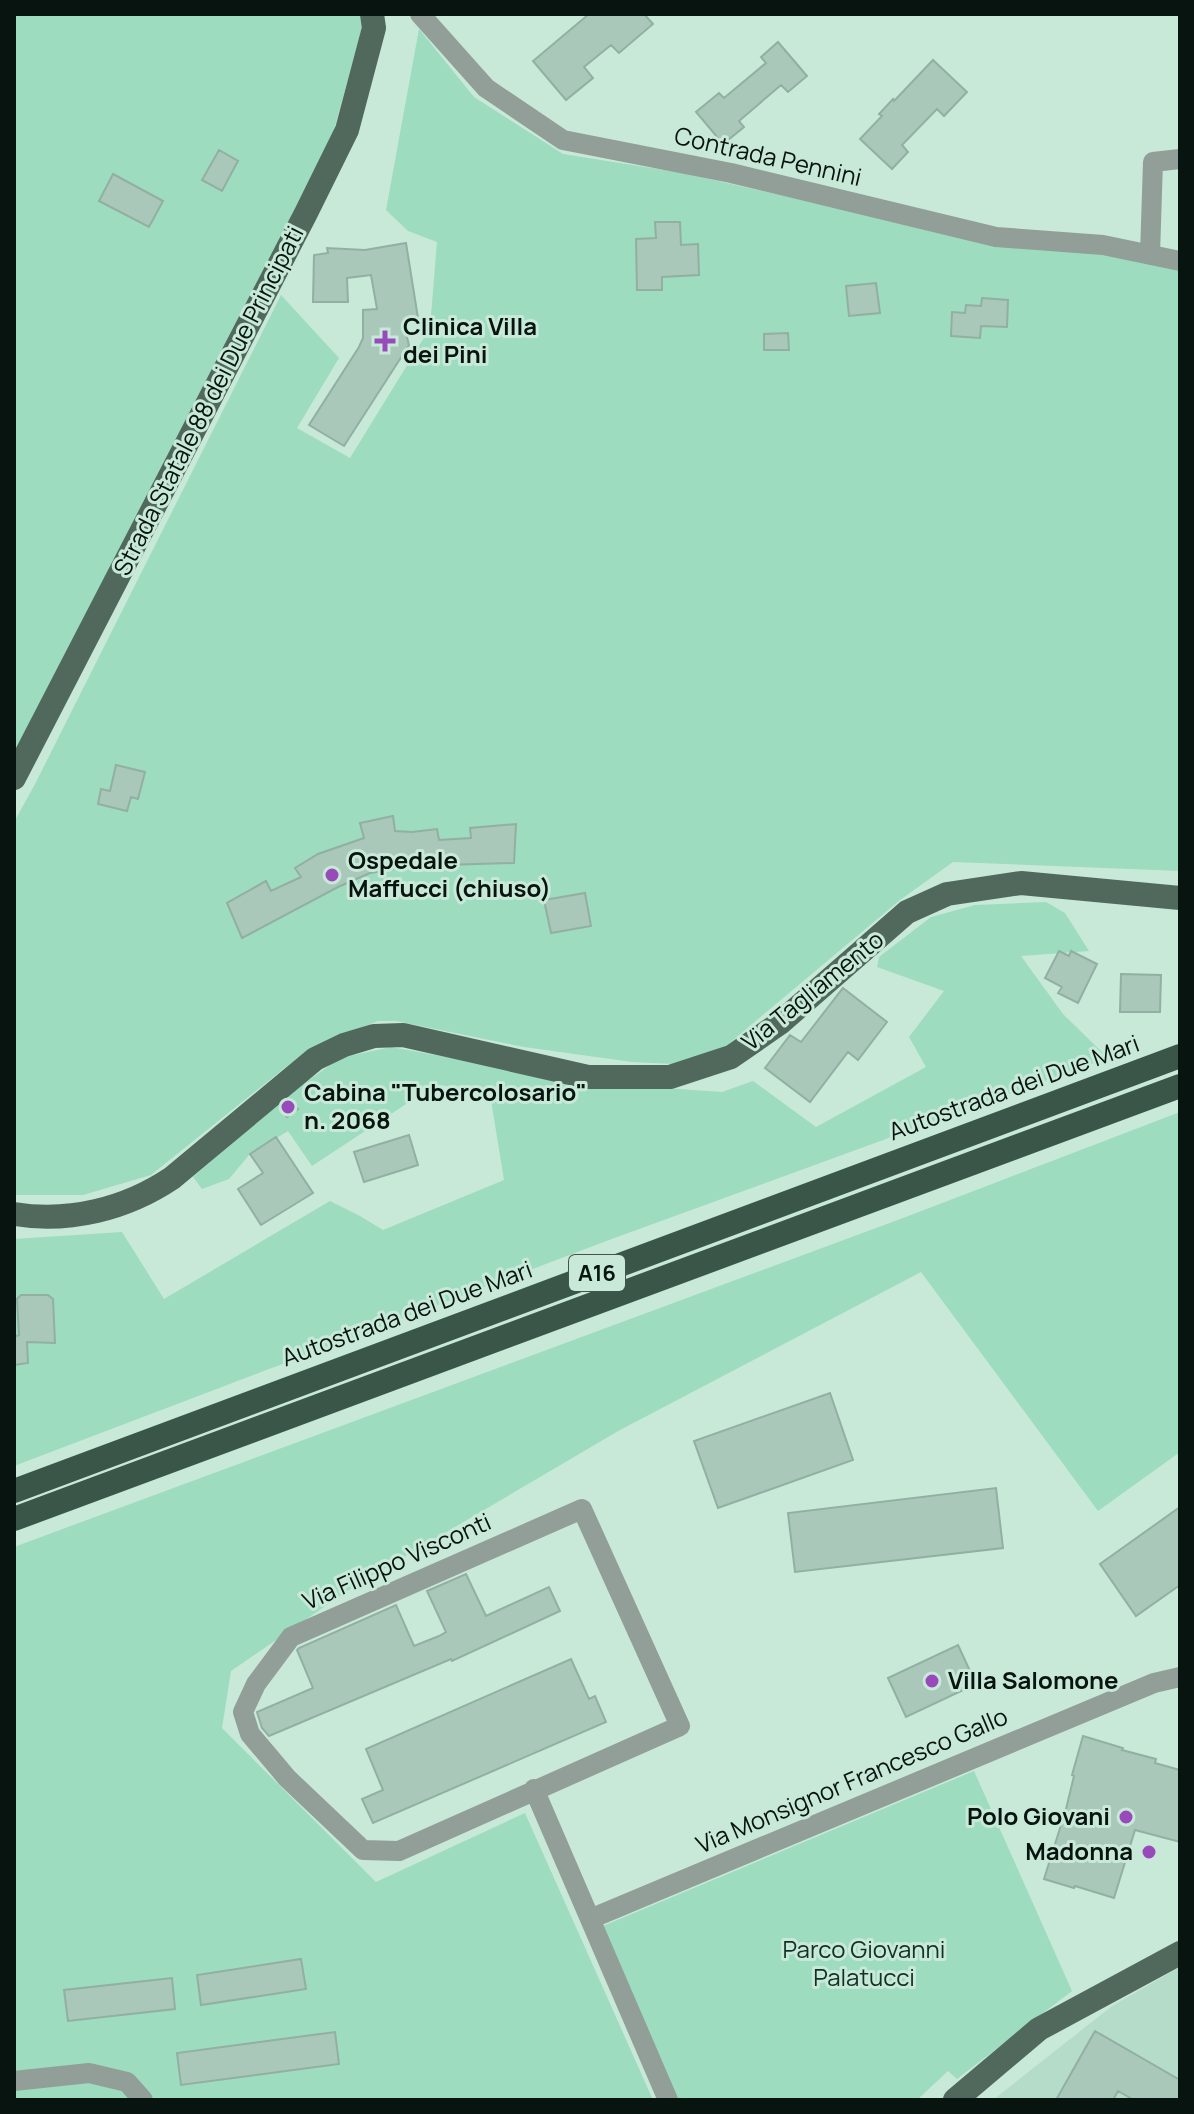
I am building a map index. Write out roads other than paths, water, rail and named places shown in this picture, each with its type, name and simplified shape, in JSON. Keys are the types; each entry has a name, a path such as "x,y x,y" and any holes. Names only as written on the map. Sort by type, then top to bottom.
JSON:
{"highway":[{"name":"Autostrada dei Due Mari","path":"14,1491 1180,1056"},
{"name":"A16","path":"14,1519 1176,1088"}],"main road":[{"name":"Strada Statale 88 dei Due Principati","path":"14,778 347,130 374,28 372,14"},
{"name":"Via Tagliamento","path":"14,1214 44,1218 113,1208 158,1188 315,1059 344,1045 374,1036 403,1035 588,1077 670,1077 731,1057 780,1023 907,912 947,894 1021,883 1180,898"},
{"path":"955,2100 1039,2029 1180,1953"}],"street":[{"name":"Contrada Pennini","path":"420,14 486,88 563,140 731,173 996,237 1103,245 1180,261"},
{"path":"1150,255 1153,162 1180,159"},
{"name":"Via Filippo Visconti","path":"582,1509 680,1726 534,1789 399,1851 363,1850 278,1767 250,1734 243,1712 256,1684 291,1637 582,1509"},
{"name":"Via Monsignor Francesco Gallo","path":"590,1919 1154,1683 1180,1677"},
{"path":"534,1789 668,2100"},
{"path":"14,2081 89,2073 127,2082 143,2100"}],"place":[{"name":"Clinica Villa dei Pini","path":"385,341"},
{"name":"Ospedale Maffucci (chiuso)","path":"332,875"},
{"name":"Cabina \"Tubercolosario\" n. 2068","path":"288,1107"},
{"name":"Villa Salomone","path":"932,1681"},
{"name":"Polo Giovani","path":"1126,1817"},
{"name":"Madonna","path":"1149,1852"}],"park label":[{"name":"Parco Giovanni Palatucci","path":"864,1964"}]}
